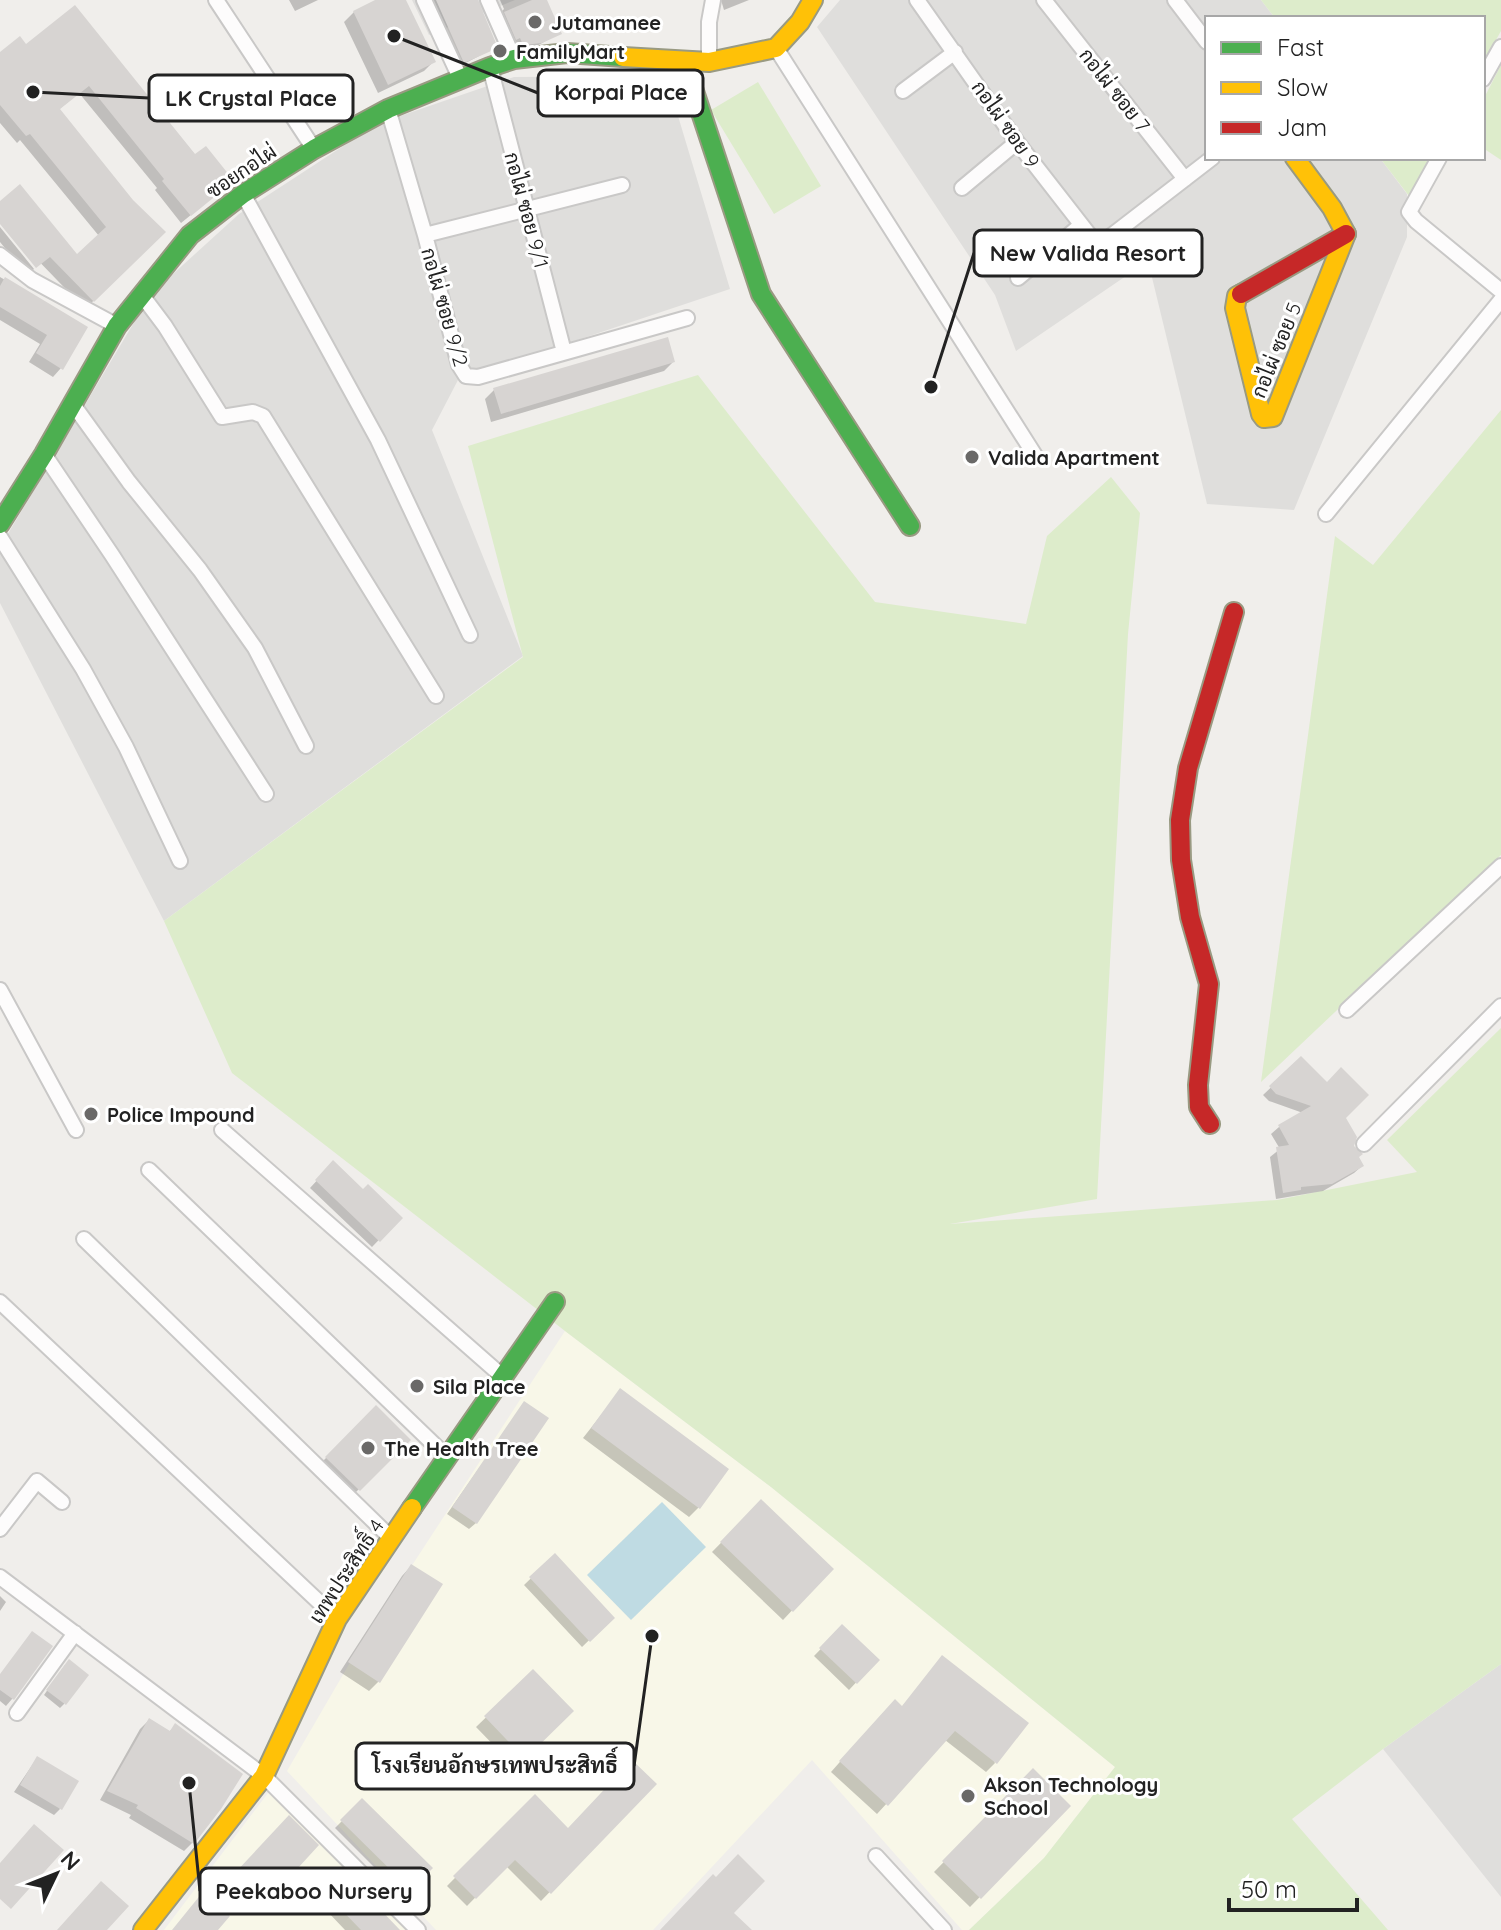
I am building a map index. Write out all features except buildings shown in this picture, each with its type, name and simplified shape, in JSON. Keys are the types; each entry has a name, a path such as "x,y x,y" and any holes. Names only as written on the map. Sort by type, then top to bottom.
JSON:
{"street":[{"path":"216,0 314,149"},
{"path":"424,0 461,80"},
{"path":"488,0 514,59"},
{"path":"709,62 709,22 713,0"},
{"path":"813,0 800,22 776,48 1036,457"},
{"name":"กอไผ่ ซอย 9","path":"917,0 1017,142 1098,246 1185,179"},
{"name":"กอไผ่ ซอย 7","path":"1044,0 1185,179"},
{"path":"1175,0 1205,39"},
{"path":"1485,75 1501,47"},
{"name":"ซอยกอไผ่","path":"0,524 117,326 190,235 243,194 314,149 388,109 514,59 567,53 709,62 776,48"},
{"path":"903,91 955,52"},
{"path":"684,61 761,294 910,526"},
{"name":"กอไผ่ ซอย 9/1","path":"490,67 564,352"},
{"name":"กอไผ่ ซอย 9/2","path":"388,109 459,365 466,376 478,377 687,318"},
{"path":"962,188 1017,142"},
{"path":"1185,179 1209,160"},
{"path":"1296,160 1332,208 1346,234"},
{"path":"1438,160 1409,212 1501,291"},
{"path":"425,235 622,185"},
{"path":"243,194 378,440 470,635"},
{"path":"1018,278 1081,225"},
{"name":"กอไผ่ ซอย 5","path":"1346,234 1273,417 1264,418 1235,308 1237,296 1346,234"},
{"path":"0,255 32,280 117,326"},
{"path":"141,294 165,326 222,417 253,412 263,416 436,696"},
{"path":"1326,514 1501,300"},
{"path":"72,403 129,482 200,570 255,648 306,746"},
{"path":"44,454 266,794"},
{"path":"0,537 83,669 126,747 180,861"},
{"path":"1210,1124 1199,1107 1198,1085 1209,984 1190,917 1181,860 1180,820 1188,768 1234,612"},
{"path":"1347,1010 1501,866"},
{"path":"0,990 76,1130"},
{"path":"1364,1144 1501,1006"},
{"path":"222,1130 502,1376"},
{"path":"149,1170 446,1456"},
{"path":"84,1239 392,1539"},
{"path":"0,1302 337,1619"},
{"name":"เทพประสิทธิ์ 4","path":"143,1930 264,1776 337,1619 446,1456 555,1302"},
{"path":"0,1529 37,1481 62,1502"},
{"path":"0,1577 264,1776 418,1930"},
{"path":"17,1713 75,1633"},
{"path":"876,1856 944,1930"}],"shaded area":[{"path":"412,0 515,0 429,35"},
{"path":"840,0 1261,0 1273,16 1205,16 1205,160 1382,160 1407,194 1407,237 1294,510 1207,504 1148,261 1016,351 995,295 817,27"},
{"path":"666,76 730,289 458,380 432,430 523,656 164,921 0,603 0,547 151,294 239,214 377,124 514,77"},
{"path":"565,1331 771,1487 1115,1767 1044,1858 969,1930 962,1930 812,1760 653,1930 436,1930 287,1771 362,1642"},
{"path":"1501,1664 1501,1897 1383,1749"},
{"path":"271,1789 406,1930 164,1930"}],"green space":[{"path":"1261,0 1501,0 1501,31 1485,59 1485,16 1273,16"},
{"path":"1501,65 1501,160 1485,149 1485,96"},
{"path":"758,82 821,186 774,214 711,110"},
{"path":"1382,160 1429,160 1409,196"},
{"path":"698,375 875,602 1026,624 1047,536 1111,477 1140,513 1128,634 1097,1199 950,1224 1277,1200 1417,1172 1387,1140 1501,1028 1501,1664 1292,1819 1388,1930 969,1930 1044,1858 1115,1767 771,1487 232,1073 164,921 523,657 468,446"},
{"path":"1501,410 1501,855 1261,1082 1335,536 1373,565"}],"water":[{"path":"662,1502 706,1547 631,1620 587,1575"}],"traffic: fast":[{"path":"0,524 117,326 190,235 243,194 314,149 388,109 490,67 514,59 567,53 623,57"},
{"path":"684,61 761,294 910,526"},
{"path":"412,1508 555,1302"}],"traffic: slow":[{"path":"623,57 709,62 776,48 800,22 813,0"},
{"path":"1241,294 1237,296 1235,308 1261,414 1264,418 1273,417 1346,234 1332,208 1296,160"},
{"path":"143,1930 264,1776 337,1619 412,1508"}],"traffic: jam":[{"path":"1241,294 1346,234"},
{"path":"1210,1124 1199,1107 1198,1085 1209,984 1190,917 1181,860 1180,820 1188,768 1234,612"}],"place":[{"name":"Jutamanee","path":"535,22"},
{"name":"Korpai Place","path":"394,36"},
{"name":"FamilyMart","path":"500,51"},
{"name":"LK Crystal Place","path":"33,92"},
{"name":"New Valida Resort","path":"931,387"},
{"name":"Valida Apartment","path":"972,457"},
{"name":"Police Impound","path":"91,1114"},
{"name":"Sila Place","path":"417,1386"},
{"name":"The Health Tree","path":"368,1448"},
{"name":"โรงเรียนอักษรเทพประสิทธิ์","path":"652,1636"},
{"name":"Peekaboo Nursery","path":"189,1783"},
{"name":"Akson Technology School","path":"968,1796"}]}
